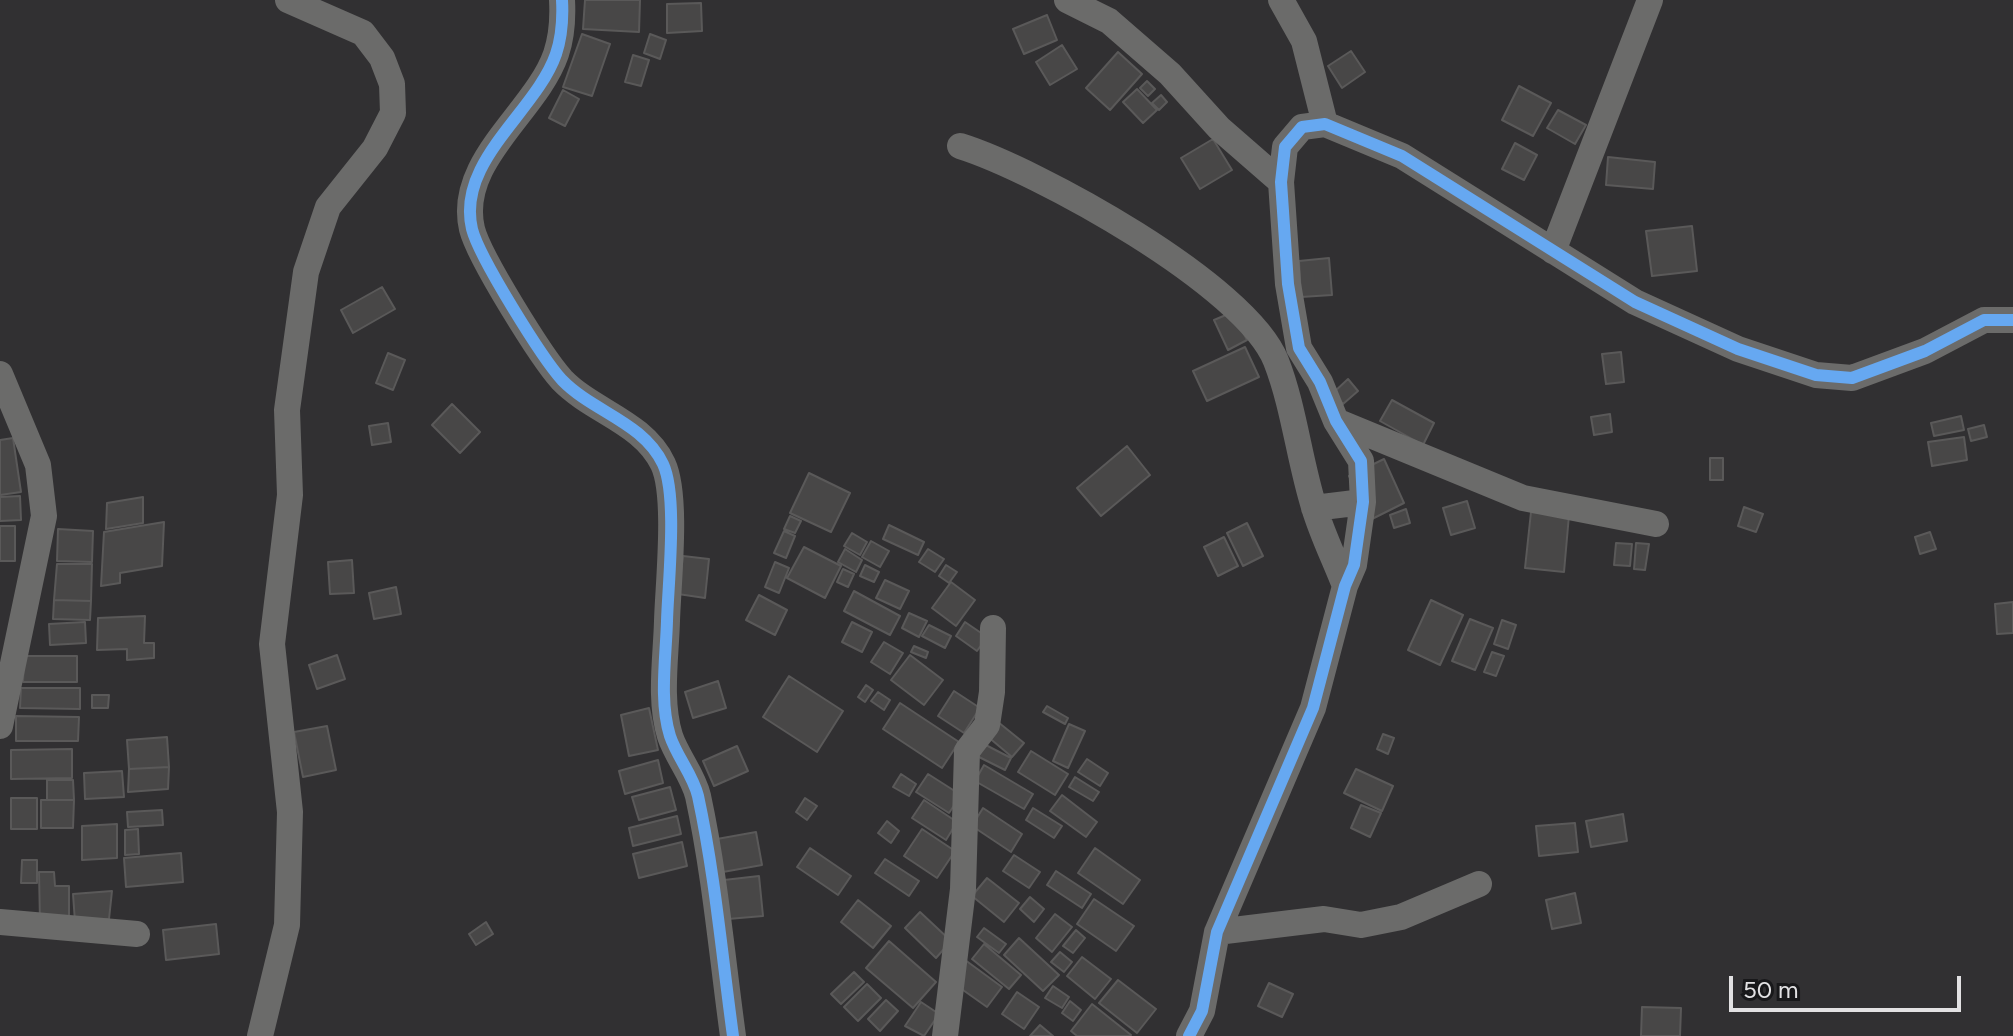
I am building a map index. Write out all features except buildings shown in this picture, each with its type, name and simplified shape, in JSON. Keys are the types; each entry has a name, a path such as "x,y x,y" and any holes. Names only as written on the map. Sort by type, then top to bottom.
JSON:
{"street":[{"path":"260,1036 287,925 290,812 272,644 290,495 287,410 304,287 328,207 375,148 393,113 392,84 382,58 363,33 288,0"},
{"path":"562,0 563,23 556,54 542,83 497,143 472,190 472,228 485,260 562,379 638,431 663,465 670,504 665,692 669,734 697,792 733,1036"},
{"path":"1067,0 1119,30 1170,74 1219,128 1281,182"},
{"path":"1281,0 1304,41 1325,124"},
{"path":"1553,251 1650,0"},
{"path":"1189,1036 1202,1011 1217,932 1313,708 1345,586 1354,565 1363,502 1361,461 1336,421 1320,382 1299,348 1288,284 1281,182 1285,147 1302,127 1325,124 1402,156 1635,302 1738,349 1816,375 1852,378 1925,351 1984,320 2013,320"},
{"path":"960,146 993,156 1065,190 1234,305 1275,358 1314,508 1345,586"},
{"path":"0,374 38,465 44,516 0,726"},
{"path":"1336,421 1523,498 1656,524"},
{"path":"1314,508 1363,502"},
{"path":"945,1036 963,889 967,751 987,725 992,692 993,628"},
{"path":"1217,932 1324,919 1361,925 1401,917 1479,884"},
{"path":"0,922 137,934"}],"cycle path":[{"path":"562,0 560,40 556,54 546,75 486,159 470,204 472,229 512,307 562,380 643,438 663,464 668,478 671,518 665,708 670,736 698,796 714,886 733,1036"},
{"path":"1189,1036 1202,1011 1217,932 1313,708 1345,586 1354,565 1363,502 1361,461 1336,421 1320,382 1299,348 1288,284 1281,182 1285,147 1302,127 1325,124 1402,156 1635,302 1738,349 1816,375 1852,378 1925,351 1984,320 2013,320"}]}
